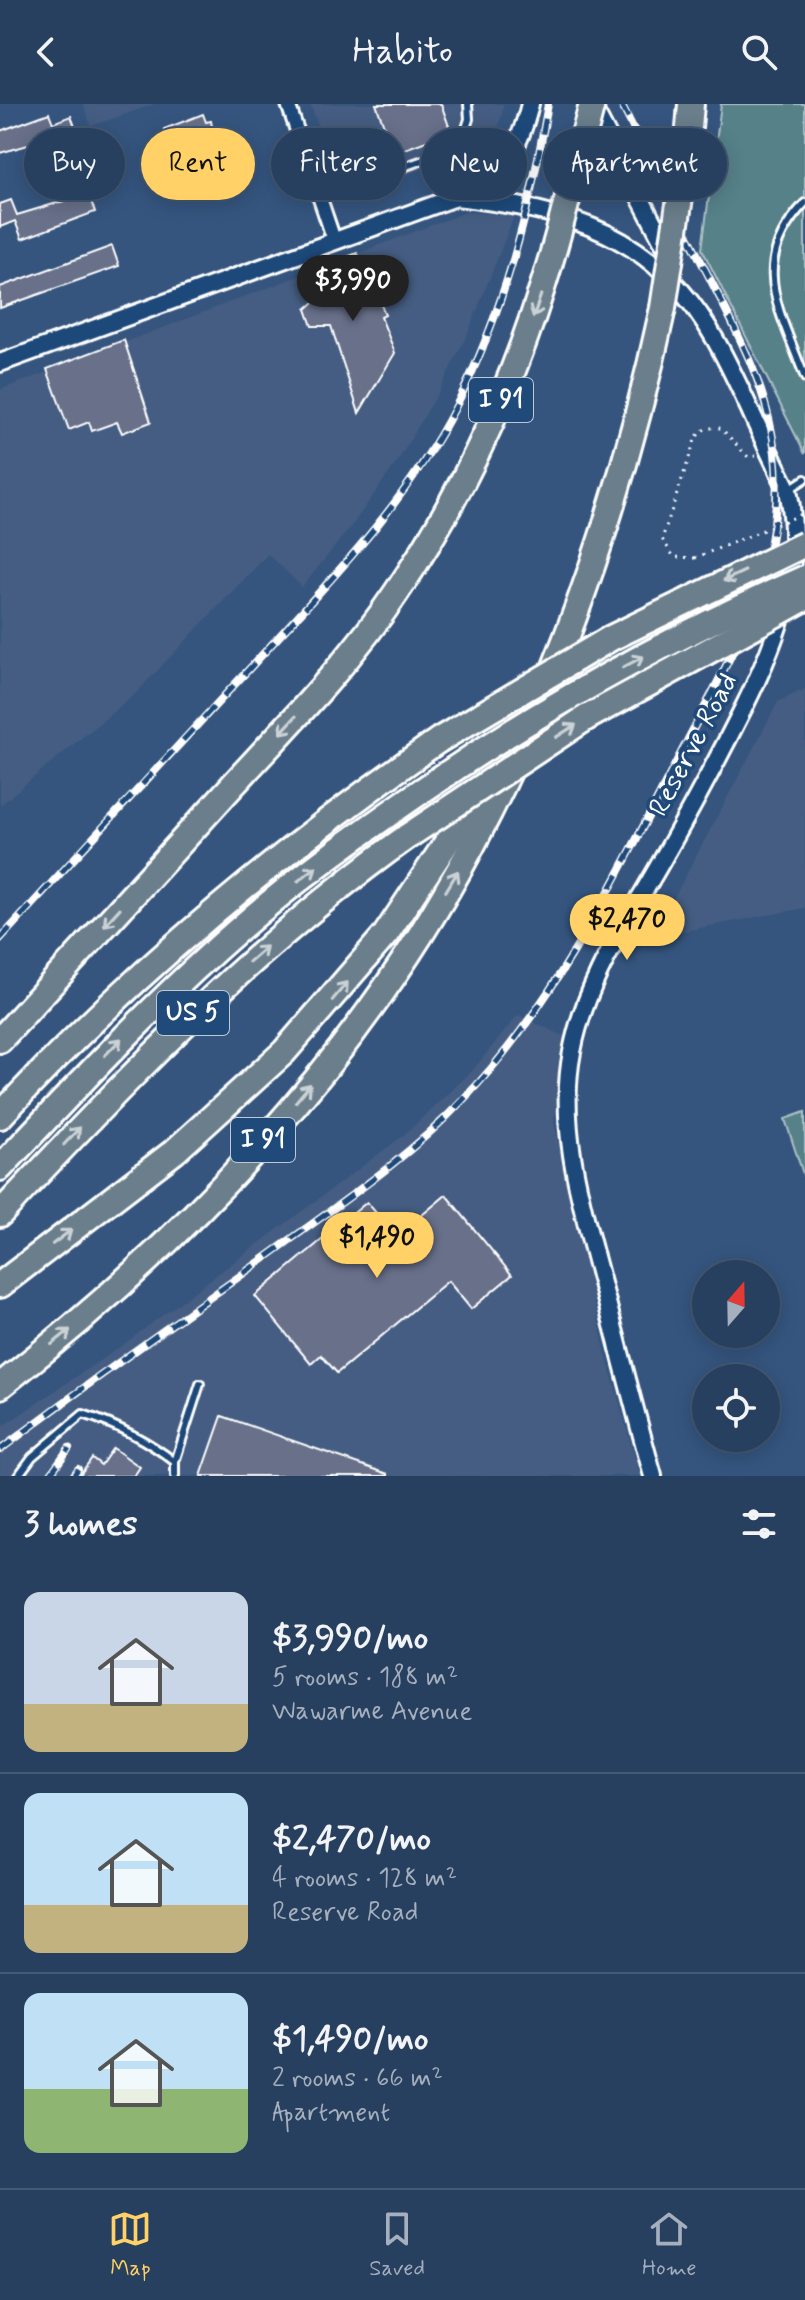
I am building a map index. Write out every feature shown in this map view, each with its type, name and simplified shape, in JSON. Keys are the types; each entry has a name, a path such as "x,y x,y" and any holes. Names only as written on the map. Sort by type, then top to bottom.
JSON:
{"highway":[{"name":"I 91","path":"0,1040 340,667 395,594 444,515 498,407 528,332 559,231 591,104"},
{"name":"I 91","path":"0,1386 110,1296 193,1217 251,1154 358,1023 416,938 472,846 539,703 582,594 611,508 643,397 663,308 687,152 691,104"},
{"name":"US 5","path":"0,1116 132,982 226,900 337,812 439,740 622,632 805,544"},
{"path":"0,1168 125,1035 230,937 312,870 423,790 517,728 707,623 805,578"},
{"name":"US 5","path":"0,1214 143,1062 219,988 320,902 408,836 586,718 805,598"},
{"path":"0,1285 175,1151 284,1052 386,934 467,811 491,778 515,755"},
{"path":"0,1098 161,938 226,900"}],"street":[{"path":"288,104 297,128"},
{"path":"522,128 530,104"},
{"path":"591,104 717,341"},
{"path":"321,200 334,240"},
{"path":"0,363 447,200"},
{"name":"Reserve Road","path":"478,200 529,207 601,228 663,271 680,288 717,341 796,512 797,571 777,642 668,850 603,963 572,1052 568,1097 570,1139 587,1224 653,1476"}],"lane":[{"path":"405,166 460,147 469,119 468,104"},
{"path":"805,203 780,233 771,269 779,307 805,378"},
{"path":"788,490 805,479"},
{"path":"175,1476 175,1462 200,1384"},
{"path":"18,1476 32,1457 83,1414 113,1424 154,1446 175,1462"}],"path":[{"path":"767,450 749,458 728,432 718,427 706,428 696,437 662,539 674,557 695,558 805,513"}],"shaded area":[{"path":"83,104 155,104 91,126"},
{"path":"310,104 504,104 498,128 421,128 421,170 405,176 405,128 319,128"},
{"path":"466,212 514,216 468,333 439,391 399,459 353,524 302,587 268,554 135,694 0,805 0,390"},
{"path":"805,689 805,908 674,933 667,911 778,702"},
{"path":"518,1015 564,1036 554,1123 606,1355 640,1476 0,1476 0,1428 120,1347 404,1135 472,1071"}],"green space":[{"path":"721,104 805,104 805,454 702,249 708,200 727,200 727,128 718,128"},
{"path":"805,1112 805,1180 785,1119"}],"building":[{"path":"376,104 441,104 450,128 421,128 421,143 405,149 405,128 385,128"},
{"path":"49,113 53,123 71,116 76,128 24,128 24,146 0,153 0,131"},
{"path":"203,114 206,122 211,121 212,128 167,128"},
{"path":"11,200 17,215 67,200 91,200 95,212 22,239 15,221 0,227 0,204"},
{"path":"112,246 119,266 0,308 0,287"},
{"path":"357,253 371,291 375,289 385,315 381,317 395,353 359,413 331,326 312,326 306,309 320,297 311,271"},
{"path":"124,340 151,422 122,433 117,422 92,431 89,422 69,430 47,369"},
{"path":"446,1195 512,1275 471,1309 448,1281 337,1373 321,1355 311,1364 255,1296 367,1202 386,1225 395,1218 404,1230"},
{"path":"222,1416 388,1474 388,1476 201,1476"},
{"path":"113,1448 140,1467 134,1476 79,1476 92,1458 101,1465"}],"railway":[{"path":"0,939 334,576 387,512 435,444 472,372 501,298 524,221 548,104"},
{"path":"0,1450 376,1177 462,1101 530,1019 587,929 614,883 739,638 754,603 773,531 777,493 771,429 758,382 739,337 621,104"},
{"path":"49,1476 69,1448"},
{"path":"73,1476 78,1469"}]}
